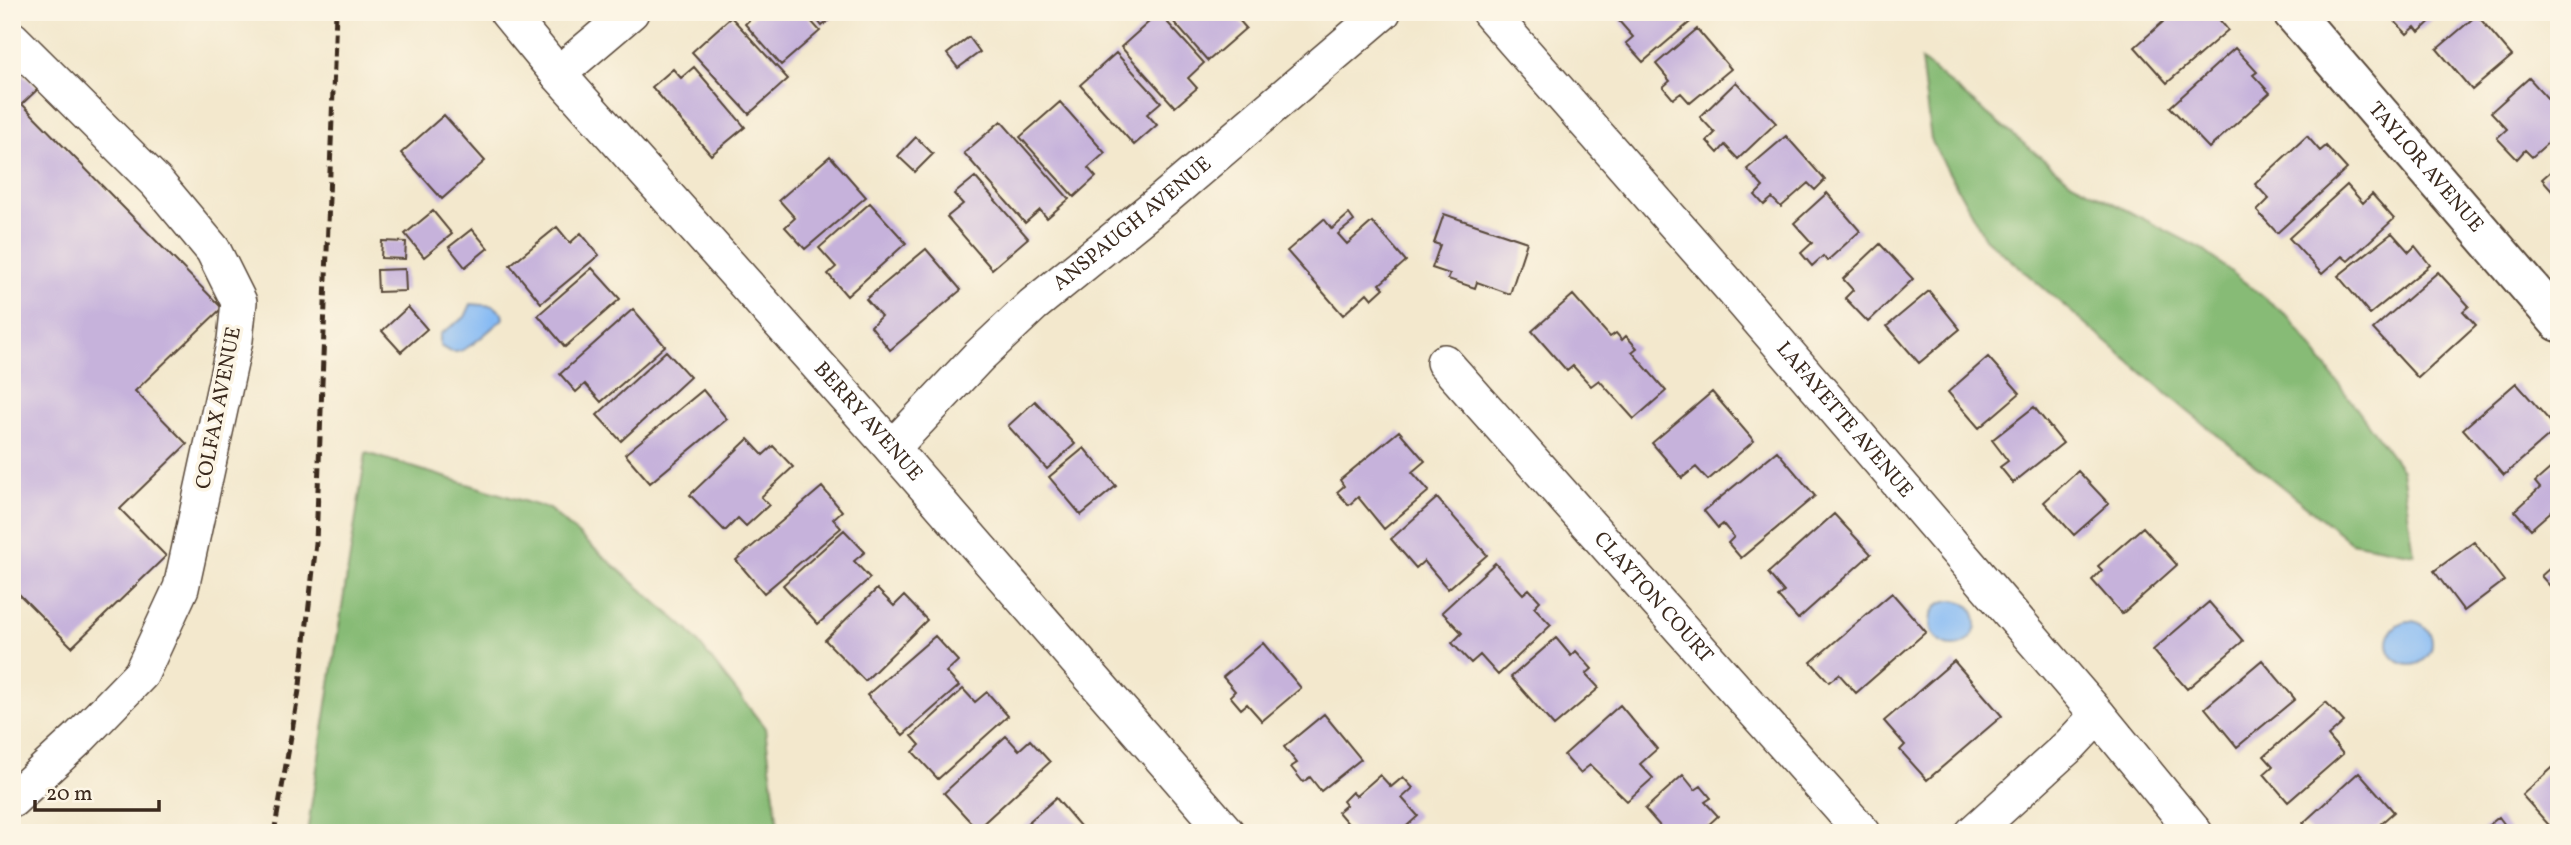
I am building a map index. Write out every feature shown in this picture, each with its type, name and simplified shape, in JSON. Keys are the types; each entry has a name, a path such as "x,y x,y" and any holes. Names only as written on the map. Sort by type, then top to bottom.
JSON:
{"street":[{"name":"BERRY AVENUE","path":"507,12 558,74 892,449 1227,833"},
{"path":"558,74 631,12"},
{"name":"ANSPAUGH AVENUE","path":"892,449 979,356 1033,305 1165,198 1383,12"},
{"name":"LAFAYETTE AVENUE","path":"1489,12 2098,715 2195,833"},
{"name":"TAYLOR AVENUE","path":"2292,12 2559,322"},
{"name":"COLFAX AVENUE","path":"12,39 157,183 214,250 239,302 235,340 181,588 141,674 78,739 12,800"},
{"name":"CLAYTON COURT","path":"1444,362 1863,833"},
{"path":"1973,833 2071,744 2098,715"}],"green space":[{"path":"1921,60 2070,181 2202,249 2289,317 2402,470 2414,554 2351,542 2186,410 1985,238 1931,140"},
{"path":"366,453 549,509 689,631 765,728 779,833 307,833"}],"water":[{"path":"471,304 494,306 502,313 503,319 462,350 452,352 440,346 440,334 465,317"},
{"path":"1953,600 1969,607 1976,623 1969,639 1953,646 1937,639 1930,623 1937,607"},
{"path":"2410,621 2419,622 2426,627 2431,634 2431,652 2426,659 2419,664 2410,665 2401,664 2394,659 2389,652 2388,643 2389,634 2394,627 2401,622"}],"building":[{"path":"758,12 803,12 820,31 781,65 745,24"},
{"path":"811,12 839,12 822,26"},
{"path":"1165,12 1232,12 1246,28 1208,61"},
{"path":"1630,12 1690,12 1695,18 1643,62 1626,43 1633,37 1619,21"},
{"path":"2174,12 2213,12 2228,30 2167,83 2135,47"},
{"path":"2440,12 2419,32 2415,27 2407,34 2388,14"},
{"path":"1159,13 1204,63 1188,78 1197,88 1175,107 1121,47"},
{"path":"2477,15 2512,56 2472,90 2437,49"},
{"path":"731,17 788,79 749,114 692,52"},
{"path":"1697,29 1731,69 1690,103 1681,93 1673,99 1663,87 1670,81 1656,64"},
{"path":"969,37 980,52 958,68 947,54"},
{"path":"2235,48 2257,72 2253,75 2270,93 2209,148 2170,107"},
{"path":"1116,53 1161,102 1147,114 1157,125 1134,145 1080,85"},
{"path":"12,63 38,89 22,104 222,308 135,391 187,444 120,509 166,556 72,647 12,587"},
{"path":"694,67 745,127 711,155 652,87 673,69 681,78"},
{"path":"2529,78 2559,111 2559,133 2532,157 2525,150 2517,159 2497,138 2507,129 2491,112"},
{"path":"1736,82 1776,123 1738,159 1725,145 1718,153 1707,141 1715,133 1700,117"},
{"path":"1060,102 1105,153 1088,168 1096,177 1074,197 1020,137"},
{"path":"444,115 485,161 442,199 401,153"},
{"path":"1001,121 1069,199 1047,218 1040,210 1025,223 964,153"},
{"path":"1786,136 1825,180 1815,190 1808,183 1781,207 1772,198 1764,205 1755,195 1763,187 1747,169"},
{"path":"2307,136 2320,151 2326,146 2347,169 2277,233 2257,211 2269,199 2255,184"},
{"path":"916,137 933,154 915,172 898,156"},
{"path":"830,156 866,197 805,249 785,227 795,218 779,200"},
{"path":"2559,164 2559,198 2542,179"},
{"path":"975,177 1028,238 992,269 947,217 963,204 954,194"},
{"path":"2347,185 2363,203 2372,194 2394,219 2348,261 2342,256 2322,274 2289,238"},
{"path":"1827,193 1860,231 1827,261 1823,256 1812,266 1801,253 1812,243 1794,223"},
{"path":"870,203 906,243 847,296 828,274 836,267 819,248"},
{"path":"433,211 452,234 424,257 405,234"},
{"path":"1349,214 1354,221 1338,234 1347,244 1372,222 1406,261 1380,284 1384,288 1372,299 1367,293 1343,315 1287,251 1324,219 1332,229"},
{"path":"1444,214 1527,242 1510,294 1477,282 1475,288 1448,279 1450,274 1432,268 1440,245 1434,243"},
{"path":"557,227 570,243 581,233 599,255 541,303 510,265"},
{"path":"472,229 488,248 465,267 449,247"},
{"path":"2392,233 2409,252 2415,246 2430,265 2370,314 2338,276"},
{"path":"382,241 406,242 405,259 381,258"},
{"path":"1880,244 1913,279 1868,322 1845,298 1853,290 1843,279"},
{"path":"926,249 961,290 890,350 871,326 881,316 866,299"},
{"path":"592,268 620,299 565,347 538,315"},
{"path":"405,269 406,291 378,292 377,270"},
{"path":"2438,272 2469,306 2463,311 2476,325 2418,378 2373,329"},
{"path":"1929,291 1960,329 1919,363 1887,326"},
{"path":"1573,295 1610,337 1616,333 1622,340 1626,336 1637,348 1632,352 1666,391 1634,419 1599,380 1591,386 1573,366 1567,371 1532,331"},
{"path":"408,307 427,329 401,352 382,331"},
{"path":"633,309 665,346 601,402 585,384 576,392 560,374"},
{"path":"666,351 690,377 621,441 597,415"},
{"path":"1988,357 2020,393 1979,428 1948,392"},
{"path":"2516,383 2557,429 2504,475 2463,429"},
{"path":"703,390 727,419 650,483 625,454"},
{"path":"1712,392 1754,441 1708,480 1696,467 1682,478 1652,443"},
{"path":"1035,401 1075,444 1047,469 1008,426"},
{"path":"2034,407 2063,443 2013,483 2000,467 2008,461 1992,440"},
{"path":"1399,431 1425,461 1412,472 1429,491 1384,529 1358,497 1349,505 1337,492 1344,486 1340,480"},
{"path":"748,439 763,455 773,446 793,467 761,497 769,505 746,526 738,518 725,531 690,495"},
{"path":"1084,448 1116,486 1081,515 1049,477"},
{"path":"1777,451 1815,496 1741,558 1728,543 1734,537 1723,524 1718,528 1704,511"},
{"path":"2559,461 2559,510 2556,507 2531,529 2515,511 2540,488 2535,482"},
{"path":"2078,471 2109,504 2074,535 2044,502"},
{"path":"822,487 842,511 833,519 841,528 764,593 736,560"},
{"path":"1437,498 1487,555 1448,589 1424,561 1416,568 1391,539"},
{"path":"1834,514 1871,554 1798,619 1778,597 1784,592 1768,573"},
{"path":"2143,527 2177,565 2122,614 2092,580 2102,570 2098,566"},
{"path":"844,530 865,552 854,561 870,578 818,624 783,585"},
{"path":"2474,542 2504,581 2464,611 2434,571"},
{"path":"2559,560 2559,596 2541,576"},
{"path":"1495,563 1523,594 1529,589 1540,601 1534,607 1551,625 1498,675 1480,655 1471,663 1452,643 1462,633 1442,612"},
{"path":"877,589 894,606 904,596 927,620 865,681 825,640"},
{"path":"1892,593 1926,632 1856,693 1839,674 1829,682 1811,662"},
{"path":"2209,602 2243,641 2187,689 2153,650"},
{"path":"935,636 958,661 946,672 959,686 903,735 867,695"},
{"path":"1556,638 1571,656 1576,651 1592,669 1586,674 1599,688 1554,726 1511,677"},
{"path":"1263,643 1301,688 1262,721 1247,704 1241,709 1230,696 1235,691 1223,677"},
{"path":"2262,660 2295,699 2237,747 2205,708"},
{"path":"1954,661 2002,716 1927,780 1900,750 1905,745 1884,721"},
{"path":"963,689 975,702 987,692 1008,716 938,779 913,752 920,745 912,736"},
{"path":"2326,702 2344,722 2328,736 2343,754 2288,802 2264,774 2273,766 2264,756"},
{"path":"1620,705 1657,749 1640,764 1653,778 1627,801 1590,765 1580,773 1564,755"},
{"path":"1324,714 1361,759 1321,791 1310,777 1303,782 1291,767 1297,763 1284,747"},
{"path":"1006,736 1019,750 1030,740 1050,762 977,829 944,793"},
{"path":"2559,762 2559,833 2556,833 2522,795"},
{"path":"2359,772 2394,812 2370,833 2312,833 2303,823"},
{"path":"1380,775 1391,787 1403,777 1413,788 1402,798 1418,816 1399,833 1356,833 1338,812 1346,805 1343,801 1352,792 1356,796"},
{"path":"1683,775 1695,790 1701,786 1711,798 1705,802 1718,816 1706,827 1711,833 1666,833 1645,809"},
{"path":"1056,798 1086,833 1016,833"},
{"path":"2499,817 2511,833 2479,833"}],"railway":[{"path":"274,833 300,685 316,543 336,12"}]}
